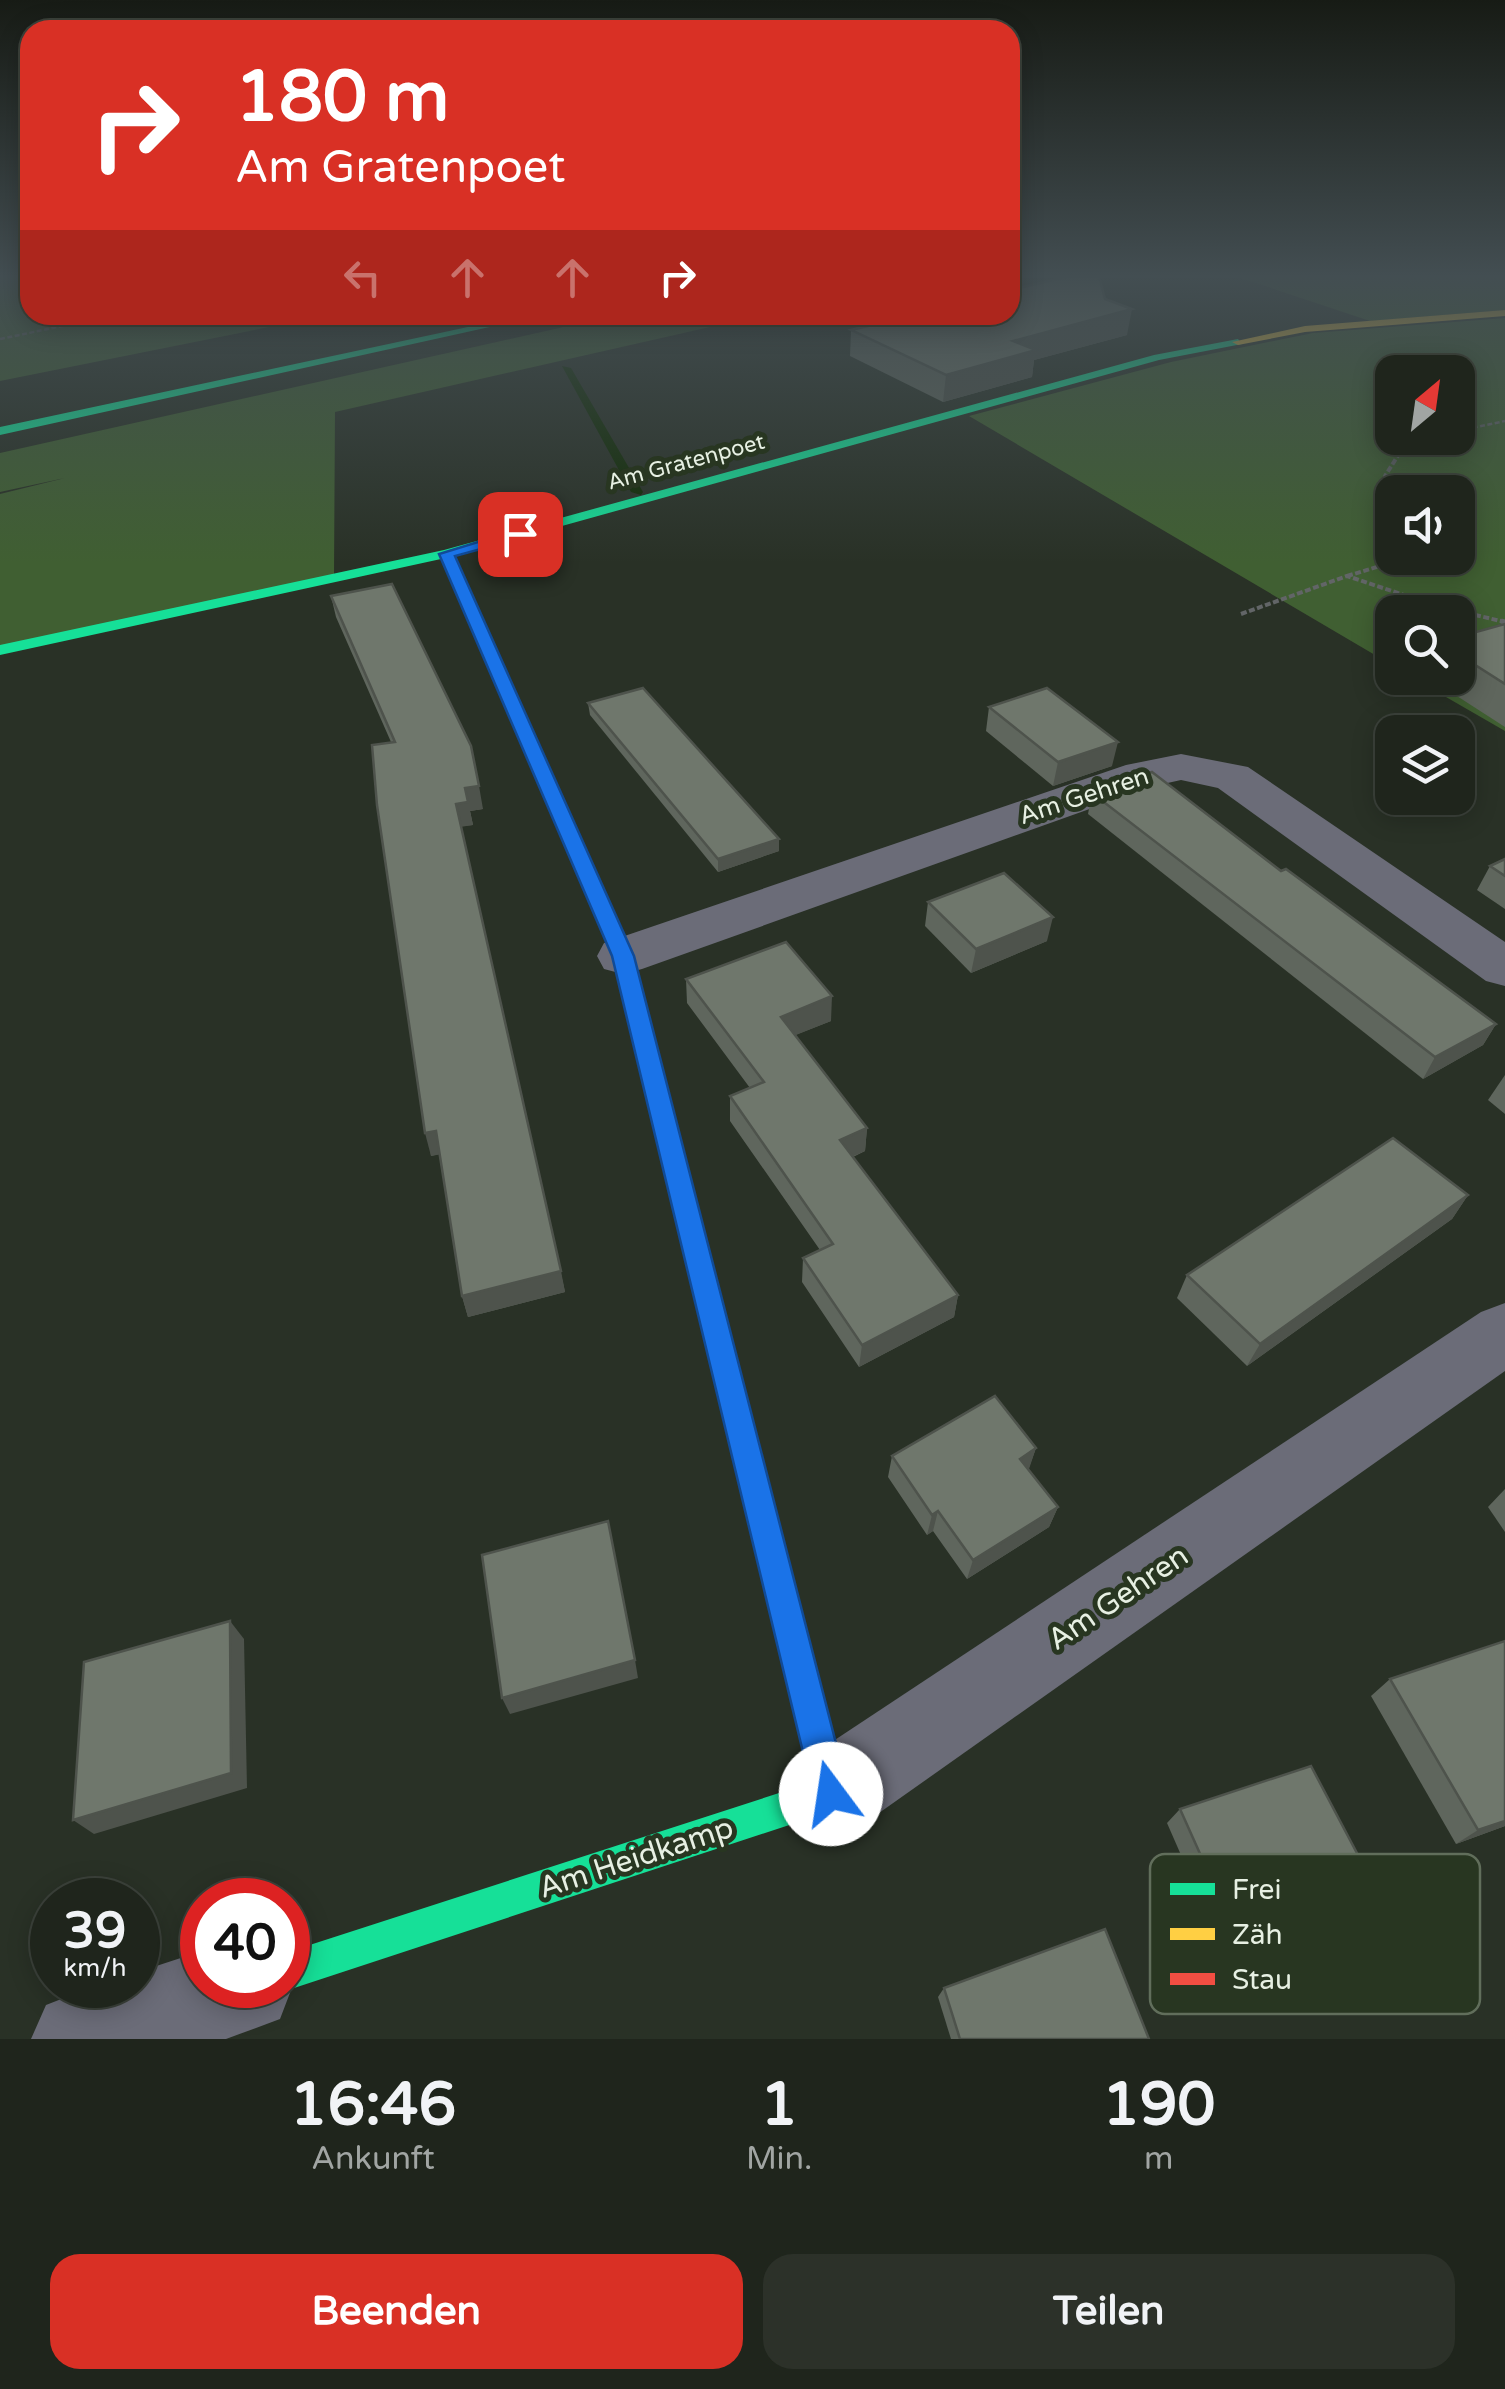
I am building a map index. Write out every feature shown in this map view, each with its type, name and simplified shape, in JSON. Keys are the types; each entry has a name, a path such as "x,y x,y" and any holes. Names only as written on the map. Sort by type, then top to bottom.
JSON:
{"main road":[{"path":"0,431 274,372"},
{"name":"Am Gratenpoet","path":"0,650 446,554 1103,372"},
{"path":"446,554 623,956 831,1794"},
{"name":"Am Heidkamp","path":"310,1965 831,1794"}],"street":[{"name":"Am Gehren","path":"623,956 1142,775 1182,767 1232,777 1505,968"},
{"name":"Am Gehren","path":"831,1794 1505,1334"},
{"path":"80,2039 180,2006"}],"path":[{"path":"1475,426 1505,420"},
{"path":"1242,614 1375,568"},
{"path":"1347,576 1437,606 1505,622"}],"green space":[{"path":"0,372 44,372 0,381"},
{"path":"361,372 511,372 335,412 334,577 0,650 0,494 65,478 0,492 0,453"},
{"path":"1133,372 1375,372 1375,455 1475,455 1475,372 1505,372 1505,731 1443,695 1475,695 1475,595 1375,595 1375,655 969,416"}],"building":[{"path":"392,584 471,746 479,786 465,788 468,802 456,804 561,1271 462,1296 436,1131 425,1133 377,805 372,745 395,742 331,596"},
{"path":"1505,624 1505,684 1475,665 1475,632"},
{"path":"643,688 779,839 718,859 588,703"},
{"path":"1047,688 1118,742 1058,762 989,707"},
{"path":"1152,772 1281,871 1286,869 1496,1024 1435,1057 1092,793"},
{"path":"1505,859 1505,876 1490,866"},
{"path":"1004,873 1053,917 976,949 928,902"},
{"path":"786,942 832,996 781,1017 867,1128 840,1140 958,1295 862,1345 803,1258 833,1244 730,1096 764,1082 686,979"},
{"path":"1393,1138 1468,1195 1260,1344 1187,1275"},
{"path":"995,1396 1036,1448 1020,1459 1058,1507 973,1560 938,1511 932,1515 892,1456"},
{"path":"608,1521 635,1660 502,1698 482,1555"},
{"path":"230,1621 231,1773 73,1820 84,1662"},
{"path":"1505,1641 1505,1821 1478,1830 1390,1679"},
{"path":"1311,1766 1357,1854 1200,1854 1180,1809"},
{"path":"1105,1929 1149,2039 960,2039 944,1988"}],"waterway":[{"path":"568,372 637,492"}],"traffic: fast":[{"path":"0,431 273,372"},
{"path":"0,650 446,554 1103,372"},
{"path":"446,554 623,956 694,1242"},
{"path":"310,1964 831,1794 798,1662"}],"traffic: jam":[{"path":"694,1242 798,1662"}],"route":[{"path":"520,534 446,554 623,956 831,1794"}]}
